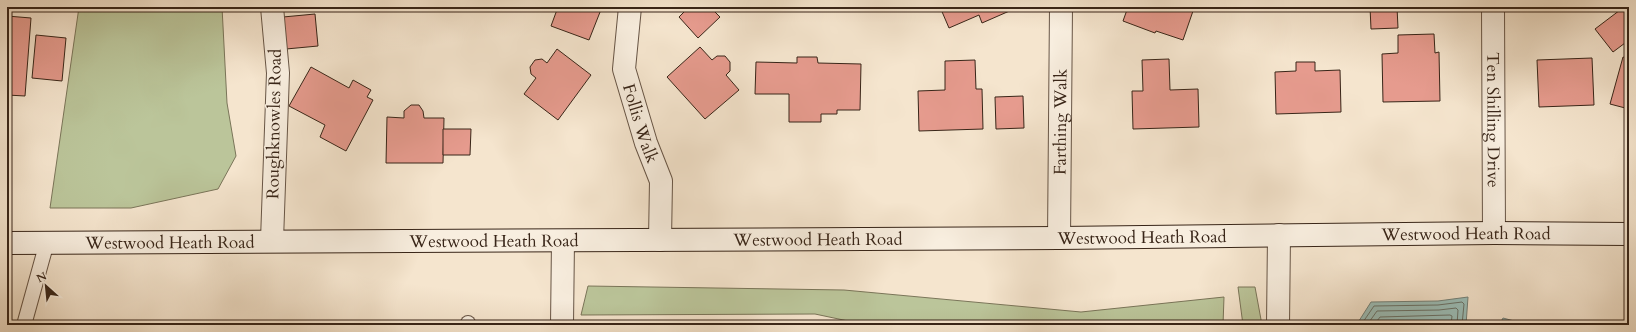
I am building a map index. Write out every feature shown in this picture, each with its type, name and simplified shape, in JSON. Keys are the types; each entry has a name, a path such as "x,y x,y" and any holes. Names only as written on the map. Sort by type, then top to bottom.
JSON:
{"street":[{"name":"Roughknowles Road","path":"272,7 278,74 272,240"},
{"name":"Follis Walk","path":"630,7 624,69 646,143 661,181 660,240"},
{"name":"Farthing Walk","path":"1059,238 1061,7"},
{"name":"Ten Shilling Drive","path":"1493,7 1494,233"},
{"name":"Westwood Heath Road","path":"7,242 272,240 564,241 1059,238 1494,233 1629,234"},
{"path":"1278,325 1279,235"},
{"path":"562,325 564,241"}],"lane":[{"path":"24,325 47,242"}],"green space":[{"path":"79,7 222,7 227,103 236,156 218,189 131,208 50,208"},
{"path":"588,286 844,290 1081,312 1224,297 1223,325 867,325 815,314 581,315"},
{"path":"1238,287 1255,287 1262,325 1243,325"}],"water":[{"path":"1468,297 1466,325 1357,324 1371,302 1438,301"},
{"path":"1503,318 1529,325 1499,325"}],"building":[{"path":"558,7 602,7 589,40 551,26"},
{"path":"689,7 710,7 720,17 698,38 679,17"},
{"path":"940,7 1013,7 1014,9 982,23 979,15 949,28"},
{"path":"1128,7 1181,7 1193,11 1183,40 1156,31 1155,33 1123,21"},
{"path":"1370,7 1397,7 1398,28 1371,29"},
{"path":"1624,7 1629,7 1629,40 1613,52 1595,29"},
{"path":"315,14 318,46 286,49 283,17"},
{"path":"7,16 31,18 25,96 7,95"},
{"path":"1434,34 1435,53 1439,52 1440,101 1383,102 1382,54 1398,53 1398,35"},
{"path":"36,35 66,38 62,81 32,78"},
{"path":"700,47 712,60 717,56 725,56 730,62 730,71 726,75 739,90 705,119 667,77"},
{"path":"557,49 591,75 558,120 524,94 536,78 531,74 530,67 535,60 542,59 547,63"},
{"path":"797,57 817,57 818,63 861,64 860,110 837,110 837,114 821,114 821,122 789,122 789,94 755,94 756,62 797,63"},
{"path":"1623,57 1629,59 1629,109 1610,104"},
{"path":"1592,58 1594,105 1539,107 1537,60"},
{"path":"1169,59 1170,90 1198,89 1199,127 1133,129 1132,91 1143,91 1142,60"},
{"path":"975,60 976,89 982,89 983,129 919,131 918,91 945,90 945,61"},
{"path":"1296,62 1315,62 1315,71 1340,70 1341,112 1276,114 1275,72 1296,71"},
{"path":"311,67 349,88 353,80 371,90 367,97 373,100 346,151 320,137 325,125 289,106"},
{"path":"1023,96 1024,128 996,129 995,97"},
{"path":"411,105 419,105 423,111 424,118 444,118 443,163 386,163 387,117 404,118 404,111"},
{"path":"443,129 471,129 470,155 443,155"}]}
